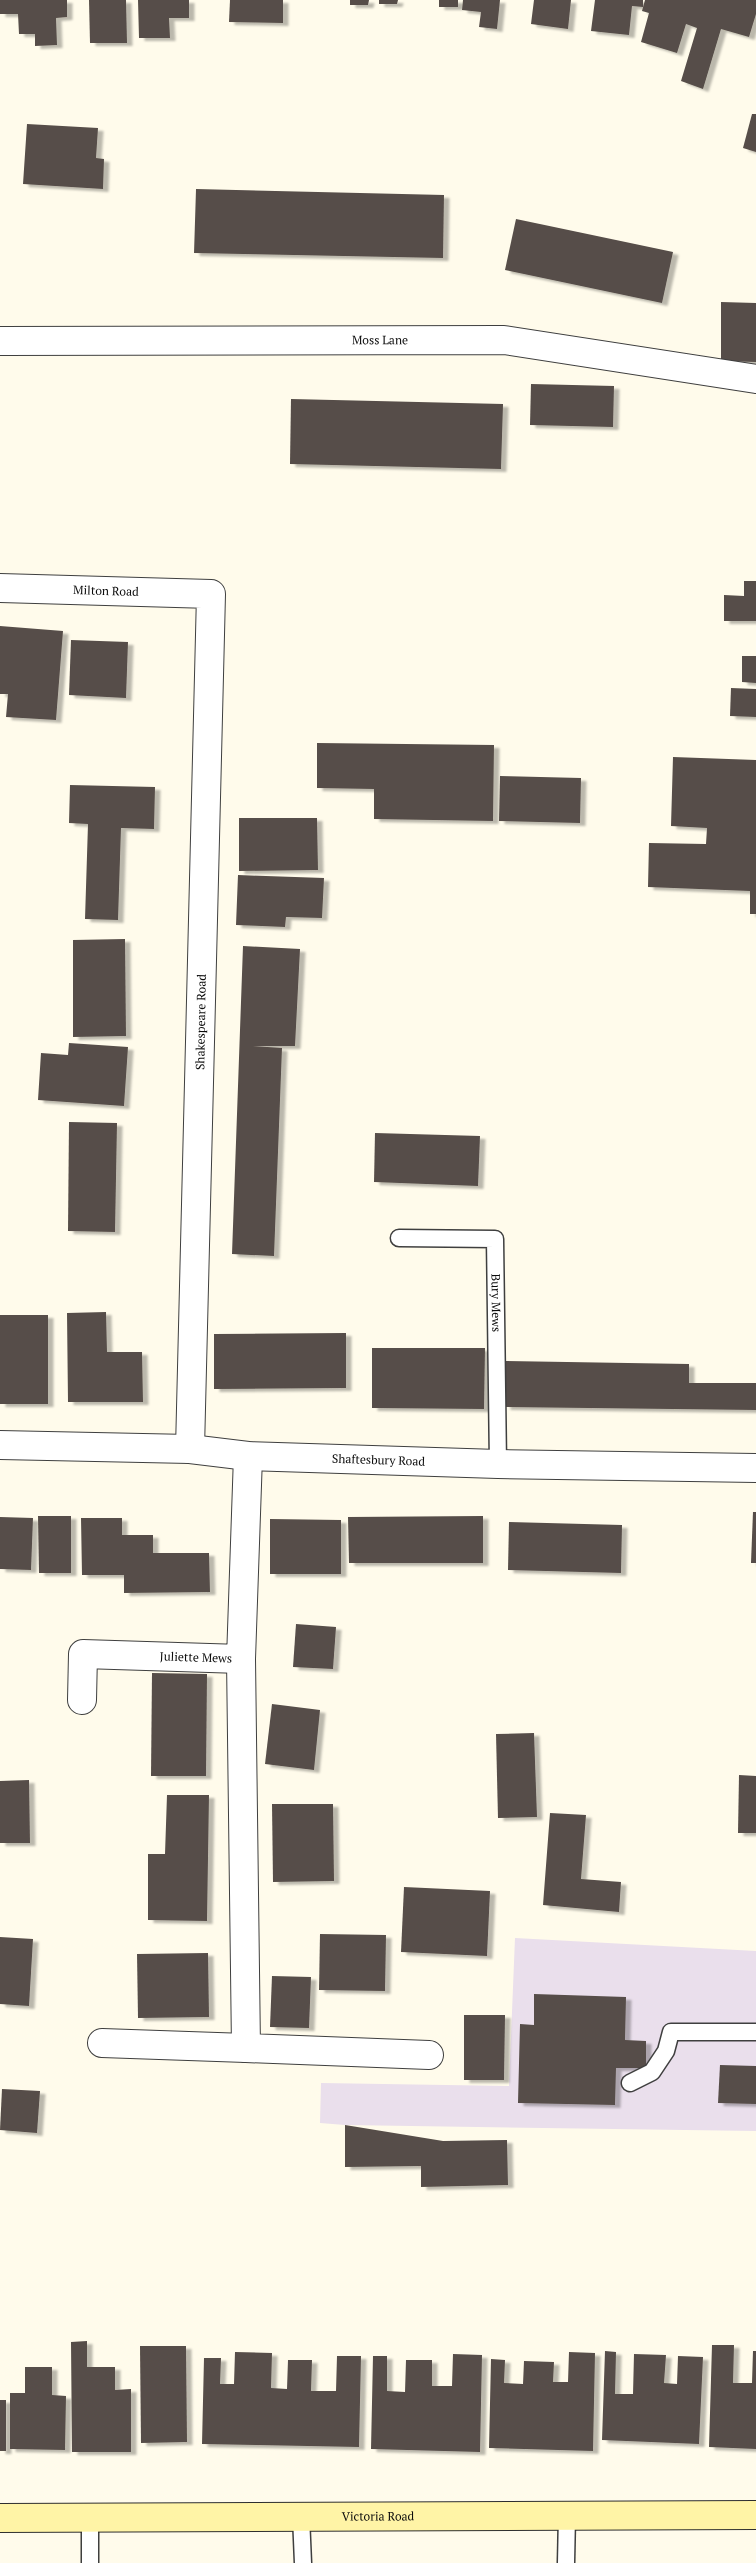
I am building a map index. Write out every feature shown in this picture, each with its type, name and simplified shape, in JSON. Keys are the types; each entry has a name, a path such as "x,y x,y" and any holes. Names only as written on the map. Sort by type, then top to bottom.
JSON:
{"street":[{"name":"Moss Lane","path":"0,341 504,340 756,379"},
{"name":"Milton Road","path":"0,588 211,594"},
{"name":"Shakespeare Road","path":"190,1449 211,594"},
{"name":"Shaftesbury Road","path":"0,1445 190,1449 248,1456 498,1464 756,1468"},
{"name":"Juliette Mews","path":"82,1700 83,1654 241,1659 248,1456"},
{"path":"241,1659 246,2048"},
{"path":"102,2043 429,2055"},
{"name":"Victoria Road","path":"0,2518 756,2515"}],"lane":[{"name":"Bury Mews","path":"399,1238 495,1239 498,1464"},
{"path":"630,2083 652,2072 666,2051 671,2032 756,2032"},
{"path":"566,2563 567,2515"},
{"path":"301,2516 303,2563"},
{"path":"90,2517 90,2563"}],"shaded area":[{"path":"515,1938 756,1951 756,2131 345,2125 320,2123 321,2083 509,2086"}],"building":[{"path":"0,0 67,0 67,17 56,18 57,45 35,46 35,34 19,34 18,14 0,14"},
{"path":"89,0 126,0 127,43 90,43"},
{"path":"138,0 189,0 189,18 169,18 170,38 139,38"},
{"path":"230,0 283,0 283,23 229,22"},
{"path":"350,0 369,0 368,5 350,5"},
{"path":"379,0 398,0 397,4 379,4"},
{"path":"439,0 458,0 458,7 439,7"},
{"path":"463,0 500,0 497,29 479,27 481,12 462,10"},
{"path":"534,0 571,0 568,29 531,24"},
{"path":"595,0 643,0 643,7 632,6 629,35 591,31"},
{"path":"645,0 756,0 756,14 749,37 721,29 703,89 681,81 697,28 686,24 677,53 641,42 649,13 642,11"},
{"path":"752,114 756,114 756,152 743,148"},
{"path":"27,124 98,128 96,158 104,159 103,189 23,184"},
{"path":"196,189 444,195 443,258 194,253"},
{"path":"516,219 673,252 662,303 505,270"},
{"path":"721,302 756,303 756,362 721,361"},
{"path":"531,384 614,386 613,427 530,425"},
{"path":"291,399 503,404 501,469 290,464"},
{"path":"744,581 756,581 756,621 724,621 724,595 744,596"},
{"path":"0,626 63,631 56,720 6,717 8,694 0,694"},
{"path":"71,640 128,642 126,698 69,695"},
{"path":"742,656 756,656 756,683 742,682"},
{"path":"731,688 756,689 756,717 730,716"},
{"path":"317,743 494,745 493,821 374,819 374,789 317,788"},
{"path":"673,757 756,760 756,914 750,914 750,891 648,887 649,843 706,844 707,828 671,826"},
{"path":"500,776 581,778 580,823 499,821"},
{"path":"70,785 155,787 154,829 121,828 118,920 85,919 88,824 69,823"},
{"path":"239,818 317,818 318,870 239,871"},
{"path":"238,875 324,878 322,918 286,917 285,927 236,925"},
{"path":"125,939 126,1036 73,1037 73,940"},
{"path":"243,946 300,949 295,1046 253,1046 282,1048 274,1256 232,1254"},
{"path":"69,1043 128,1047 124,1106 38,1100 41,1053 68,1055"},
{"path":"69,1122 117,1123 115,1232 68,1231"},
{"path":"375,1133 480,1136 478,1186 374,1182"},
{"path":"106,1312 107,1352 142,1352 143,1402 68,1402 67,1313"},
{"path":"0,1315 48,1315 48,1404 0,1404"},
{"path":"346,1333 346,1388 214,1389 214,1334"},
{"path":"372,1348 485,1348 484,1409 372,1408"},
{"path":"506,1361 689,1364 689,1383 756,1383 756,1410 505,1407"},
{"path":"753,1512 756,1512 756,1563 751,1563"},
{"path":"38,1516 71,1516 71,1573 39,1573"},
{"path":"483,1516 483,1563 349,1563 348,1517"},
{"path":"0,1517 33,1518 31,1570 0,1569"},
{"path":"81,1518 122,1518 122,1535 153,1535 153,1553 209,1553 210,1592 124,1593 124,1575 82,1575"},
{"path":"270,1519 341,1520 341,1574 270,1574"},
{"path":"509,1522 622,1525 621,1573 508,1570"},
{"path":"296,1624 336,1627 333,1669 293,1667"},
{"path":"152,1673 207,1674 206,1776 151,1776"},
{"path":"272,1704 320,1710 314,1770 265,1764"},
{"path":"534,1733 537,1817 498,1818 496,1734"},
{"path":"739,1775 756,1776 756,1833 738,1833"},
{"path":"29,1780 30,1843 0,1843 0,1781"},
{"path":"167,1795 209,1795 207,1921 148,1920 148,1854 165,1854"},
{"path":"272,1804 333,1804 334,1881 273,1882"},
{"path":"550,1813 586,1815 581,1879 621,1882 619,1912 543,1905"},
{"path":"404,1887 490,1891 487,1956 401,1952"},
{"path":"320,1934 386,1935 385,1991 319,1990"},
{"path":"0,1937 33,1939 29,2006 0,2004"},
{"path":"208,1953 209,2017 138,2018 137,1954"},
{"path":"272,1976 311,1977 309,2028 270,2027"},
{"path":"534,1994 626,1997 625,2040 646,2041 646,2068 616,2068 615,2105 518,2103 520,2024 534,2025"},
{"path":"464,2015 505,2015 504,2080 464,2080"},
{"path":"720,2065 756,2066 756,2104 718,2103"},
{"path":"2,2089 40,2091 37,2133 0,2130"},
{"path":"345,2125 443,2141 507,2140 508,2185 421,2187 421,2166 345,2167"},
{"path":"87,2341 87,2367 115,2367 115,2390 131,2389 131,2452 72,2452 71,2342"},
{"path":"712,2345 734,2345 733,2383 752,2383 753,2351 756,2351 756,2449 709,2447"},
{"path":"140,2346 186,2346 187,2442 141,2443"},
{"path":"605,2351 616,2352 615,2394 633,2394 634,2354 666,2355 664,2383 677,2384 678,2356 703,2357 699,2444 602,2440"},
{"path":"235,2352 272,2353 271,2388 287,2389 288,2360 312,2360 311,2391 336,2391 337,2356 361,2356 359,2447 202,2444 204,2358 221,2358 220,2384 234,2384"},
{"path":"569,2352 595,2353 593,2451 489,2448 491,2359 505,2360 504,2383 523,2384 524,2361 554,2362 553,2382 568,2382"},
{"path":"453,2354 482,2355 480,2452 371,2449 373,2356 387,2356 387,2391 405,2392 406,2360 432,2360 432,2386 452,2386"},
{"path":"25,2367 52,2367 52,2395 66,2396 65,2450 10,2449 10,2393 25,2393"},
{"path":"0,2400 6,2400 6,2451 0,2451"}]}
